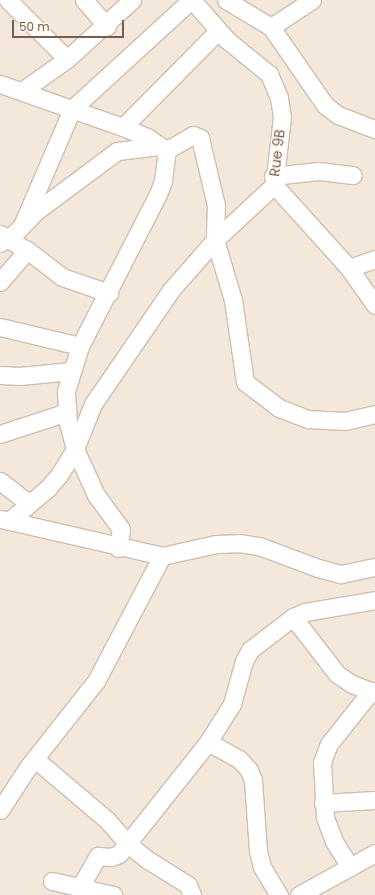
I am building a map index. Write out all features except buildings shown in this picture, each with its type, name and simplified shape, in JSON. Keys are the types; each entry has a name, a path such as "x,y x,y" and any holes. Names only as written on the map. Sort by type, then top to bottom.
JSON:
{"street":[{"path":"8,0 67,59"},
{"path":"84,0 106,26"},
{"path":"22,91 67,59 106,26 132,0"},
{"path":"23,223 72,109 191,0"},
{"name":"Rue 9B","path":"191,0 218,31 268,74 276,91 282,117 273,180 349,268 375,305"},
{"path":"226,0 271,27 325,105 338,115 375,128"},
{"path":"271,27 312,0"},
{"path":"123,127 218,31"},
{"path":"0,84 123,127 148,137 163,148"},
{"path":"109,294 62,277 27,250 3,239 117,151 163,148 193,135 200,138 216,205 215,240 233,300 241,367 245,382 279,408 308,419 345,421 375,414"},
{"path":"118,548 121,529 96,495 75,449 67,412 66,391 80,346 109,294 129,247 158,194 163,181 163,148"},
{"path":"4,520 29,504 59,475 75,449 93,404 171,290 215,240 273,180 319,171 353,175"},
{"path":"0,282 27,250"},
{"path":"349,268 375,259"},
{"path":"0,327 80,346"},
{"path":"0,374 20,376 71,371"},
{"path":"0,434 67,412"},
{"path":"0,481 29,504"},
{"path":"4,520 118,548 162,556 216,544 239,542 259,546 318,568 341,574 375,568"},
{"path":"0,810 35,759 96,681 162,556"},
{"path":"80,887 98,856 114,856 128,844 208,742 232,704 244,661 250,650 293,617 305,612 375,600"},
{"path":"293,617 337,674 352,684 373,692 329,744 322,762 325,817 334,842 350,867"},
{"path":"208,742 239,759 249,770 253,780 258,851 262,867 279,895"},
{"path":"35,759 107,820 128,844 148,860 188,886 192,895"},
{"path":"323,802 375,800"},
{"path":"299,895 375,853"},
{"path":"52,881 113,895"}],"shaded area":[{"path":"0,0 375,0 375,895 0,895"}]}
